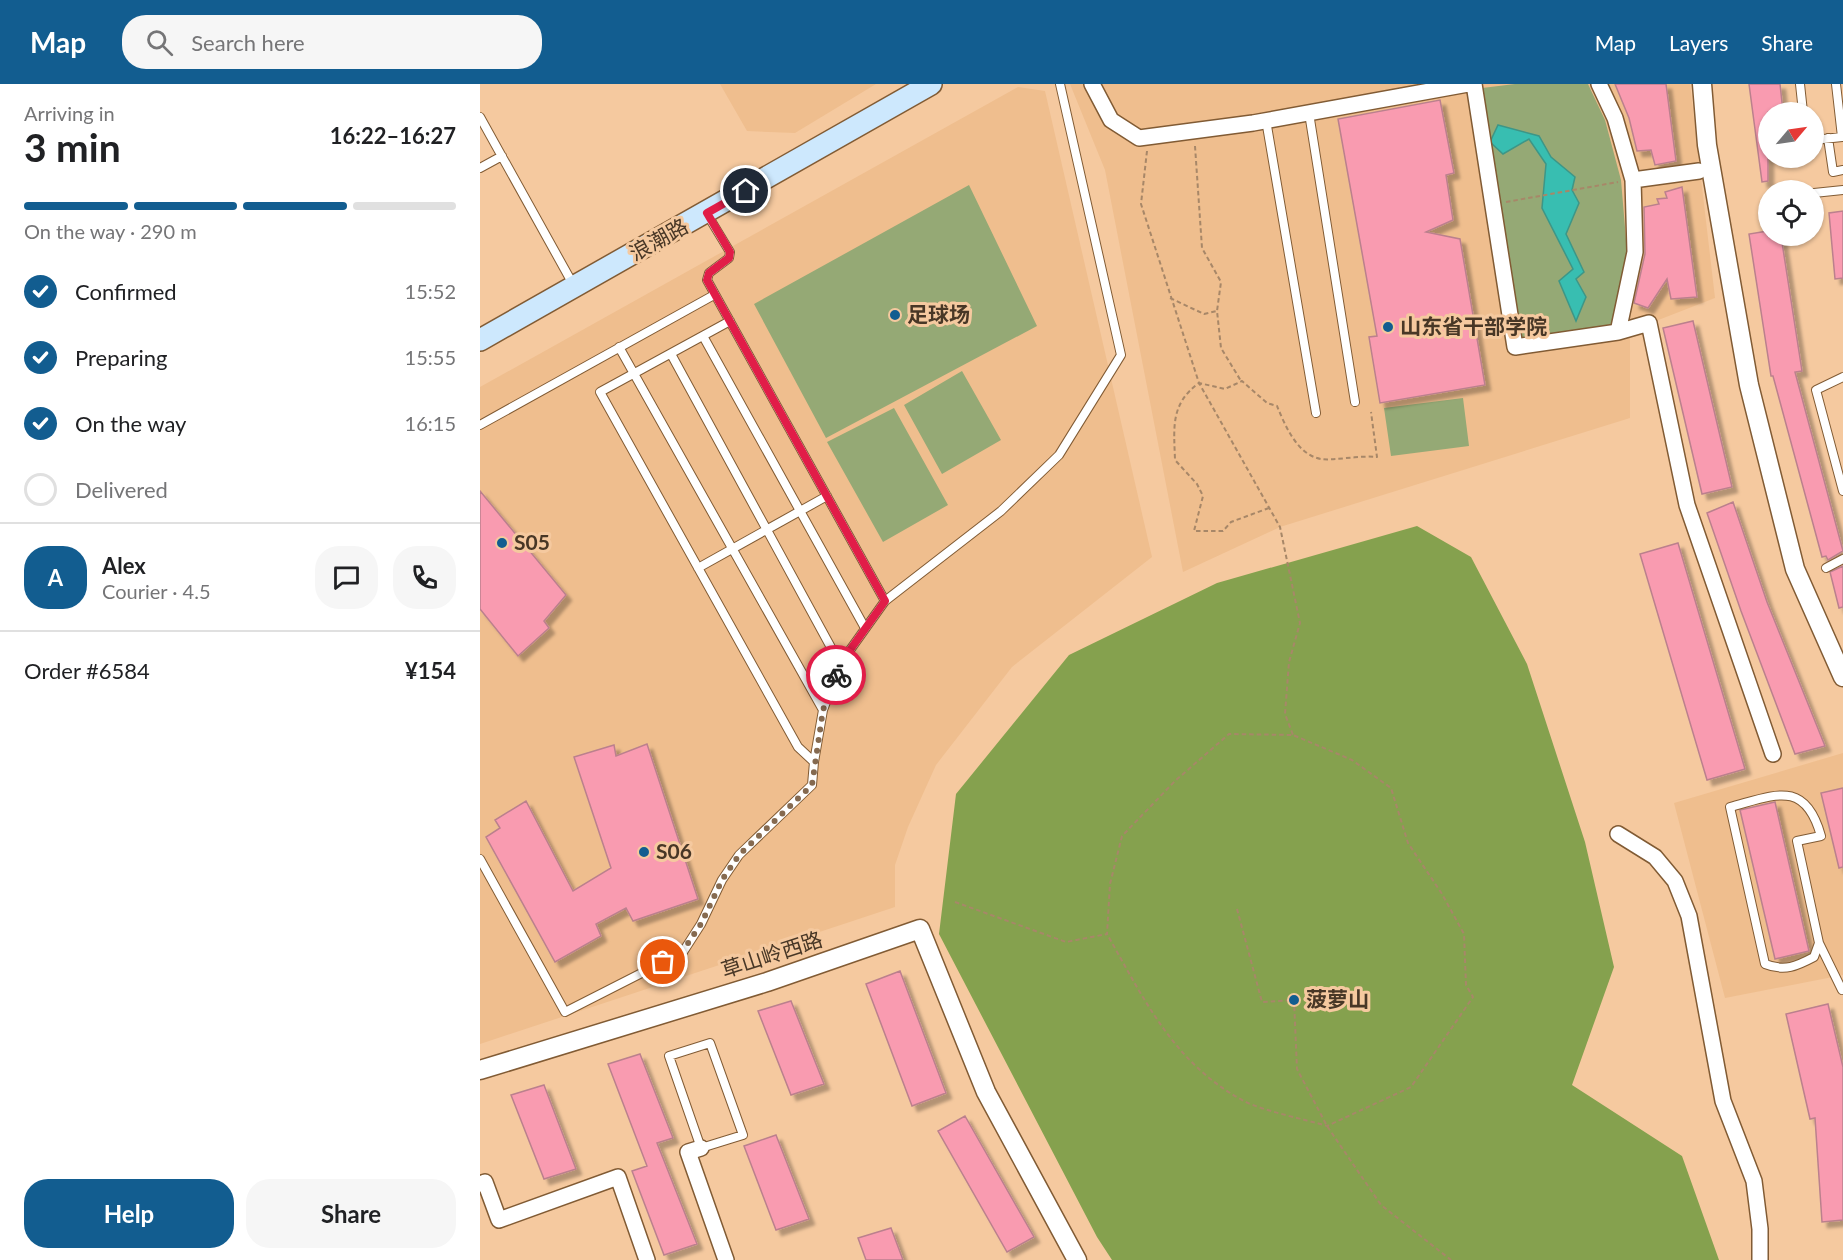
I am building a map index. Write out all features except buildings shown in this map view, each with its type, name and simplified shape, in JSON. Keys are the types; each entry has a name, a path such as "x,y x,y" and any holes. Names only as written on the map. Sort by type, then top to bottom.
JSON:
{"main road":[{"name":"浪潮路","path":"480,340 931,84"}],"street":[{"path":"1092,84 1111,120 1139,138 1309,113 1467,84"},
{"path":"1474,84 1515,347 1618,332 1649,323 1688,505 1773,754"},
{"path":"1599,84 1615,118 1633,180 1635,252 1618,332"},
{"path":"1702,84 1707,145 1749,385 1795,569 1843,677"},
{"path":"1633,180 1699,171"},
{"path":"1618,834 1655,857 1675,881 1689,916 1723,1101 1754,1181 1760,1229 1760,1260"},
{"name":"草山岭西路","path":"480,1070 767,982 920,929 986,1092 1077,1260"},
{"path":"701,1148 688,1152 726,1260"},
{"path":"480,1184 485,1182 499,1220 618,1177 647,1260"}],"lane":[{"path":"480,859 565,1012 682,952 701,924 722,880 739,855 812,785 823,710 840,664 864,628 885,601 1001,511 1059,454 1121,355 1060,84"},
{"path":"1800,84 1802,102"},
{"path":"1824,139 1842,137 1836,84"},
{"path":"1309,113 1355,402"},
{"path":"480,117 575,288"},
{"path":"1266,120 1316,413"},
{"path":"1828,138 1833,172 1843,170"},
{"path":"480,168 502,156"},
{"path":"1824,192 1843,190"},
{"path":"707,213 730,252 729,258 709,273 707,280 885,601"},
{"path":"480,425 714,295"},
{"path":"730,321 600,392 798,747 814,762"},
{"path":"703,336 864,628"},
{"path":"620,347 823,710"},
{"path":"671,354 840,664"},
{"path":"1843,377 1816,390 1843,491"},
{"path":"698,568 827,496"},
{"path":"1826,567 1843,559"},
{"path":"1819,942 1814,957 1794,968 1777,969 1765,964 1730,807 1783,793 1798,800 1815,814 1821,836 1797,841 1819,942 1843,991"},
{"path":"710,1042 743,1135 701,1148 669,1056 710,1042"}],"path":[{"path":"1194,131 1202,248 1221,282 1217,311 1221,348 1242,381 1267,403 1277,406 1288,433 1307,452 1320,459 1359,455 1377,457 1371,412"},
{"path":"1139,138 1147,151 1141,204 1169,297 1199,383 1280,527 1300,623 1289,662 1285,714 1293,735"},
{"path":"1493,204 1633,180"},
{"path":"1169,297 1204,314 1217,311"},
{"path":"1242,381 1225,389 1199,383 1184,393 1174,419 1175,460 1197,484 1203,496 1194,531 1223,531 1231,522 1269,508"},
{"path":"1229,734 1293,735 1352,760 1391,788 1408,843 1442,894 1464,934 1466,985 1473,996 1411,1087 1327,1126 1245,1102 1200,1071 1163,1031 1107,934 1110,884 1122,836 1175,781 1229,734"},
{"path":"955,903 1066,942 1107,934"},
{"path":"1237,909 1262,1002 1294,1000 1297,1068 1327,1126 1381,1205 1451,1260"}],"shaded area":[{"path":"720,84 876,84 795,133 747,131"},
{"name":"山东省干部学院","path":"1070,84 1690,84 1715,298 1630,331 1630,418 1280,527 1183,572 1105,170"},
{"path":"1018,87 1045,91 1152,557 1012,667 936,765 908,827 895,865 895,907 480,1044 480,387"},
{"path":"1843,753 1843,975 1725,998 1674,803"}],"green space":[{"path":"1515,84 1588,84 1605,120 1621,180 1627,251 1612,325 1520,339 1482,88"},
{"name":"足球场","path":"969,185 1037,326 826,438 754,304"},
{"path":"962,371 1001,440 942,474 904,405"},
{"path":"1463,398 1469,446 1391,456 1384,408"},
{"path":"894,408 948,505 883,542 827,442"},
{"path":"1417,526 1471,557 1527,664 1585,842 1614,967 1572,1085 1682,1156 1719,1260 1112,1260 1097,1237 939,934 956,794 1069,655 1217,583"}],"water":[{"path":"1498,125 1539,136 1551,157 1575,177 1572,190 1579,203 1566,234 1584,272 1576,279 1586,297 1576,321 1559,281 1573,269 1542,208 1546,164 1529,139 1503,154 1490,142"}],"way so far":[{"path":"663,962 682,952 701,924 722,880 739,855 812,785 823,710 836,675"}],"place":[{"name":"足球场","path":"895,315"},
{"name":"山东省干部学院","path":"1388,327"},
{"name":"S05","path":"502,543"},
{"name":"S06","path":"644,852"},
{"name":"菠萝山","path":"1294,1000"}],"route":[{"path":"746,191 707,213 730,252 729,258 709,273 707,280 885,601 840,664 836,675"}]}
